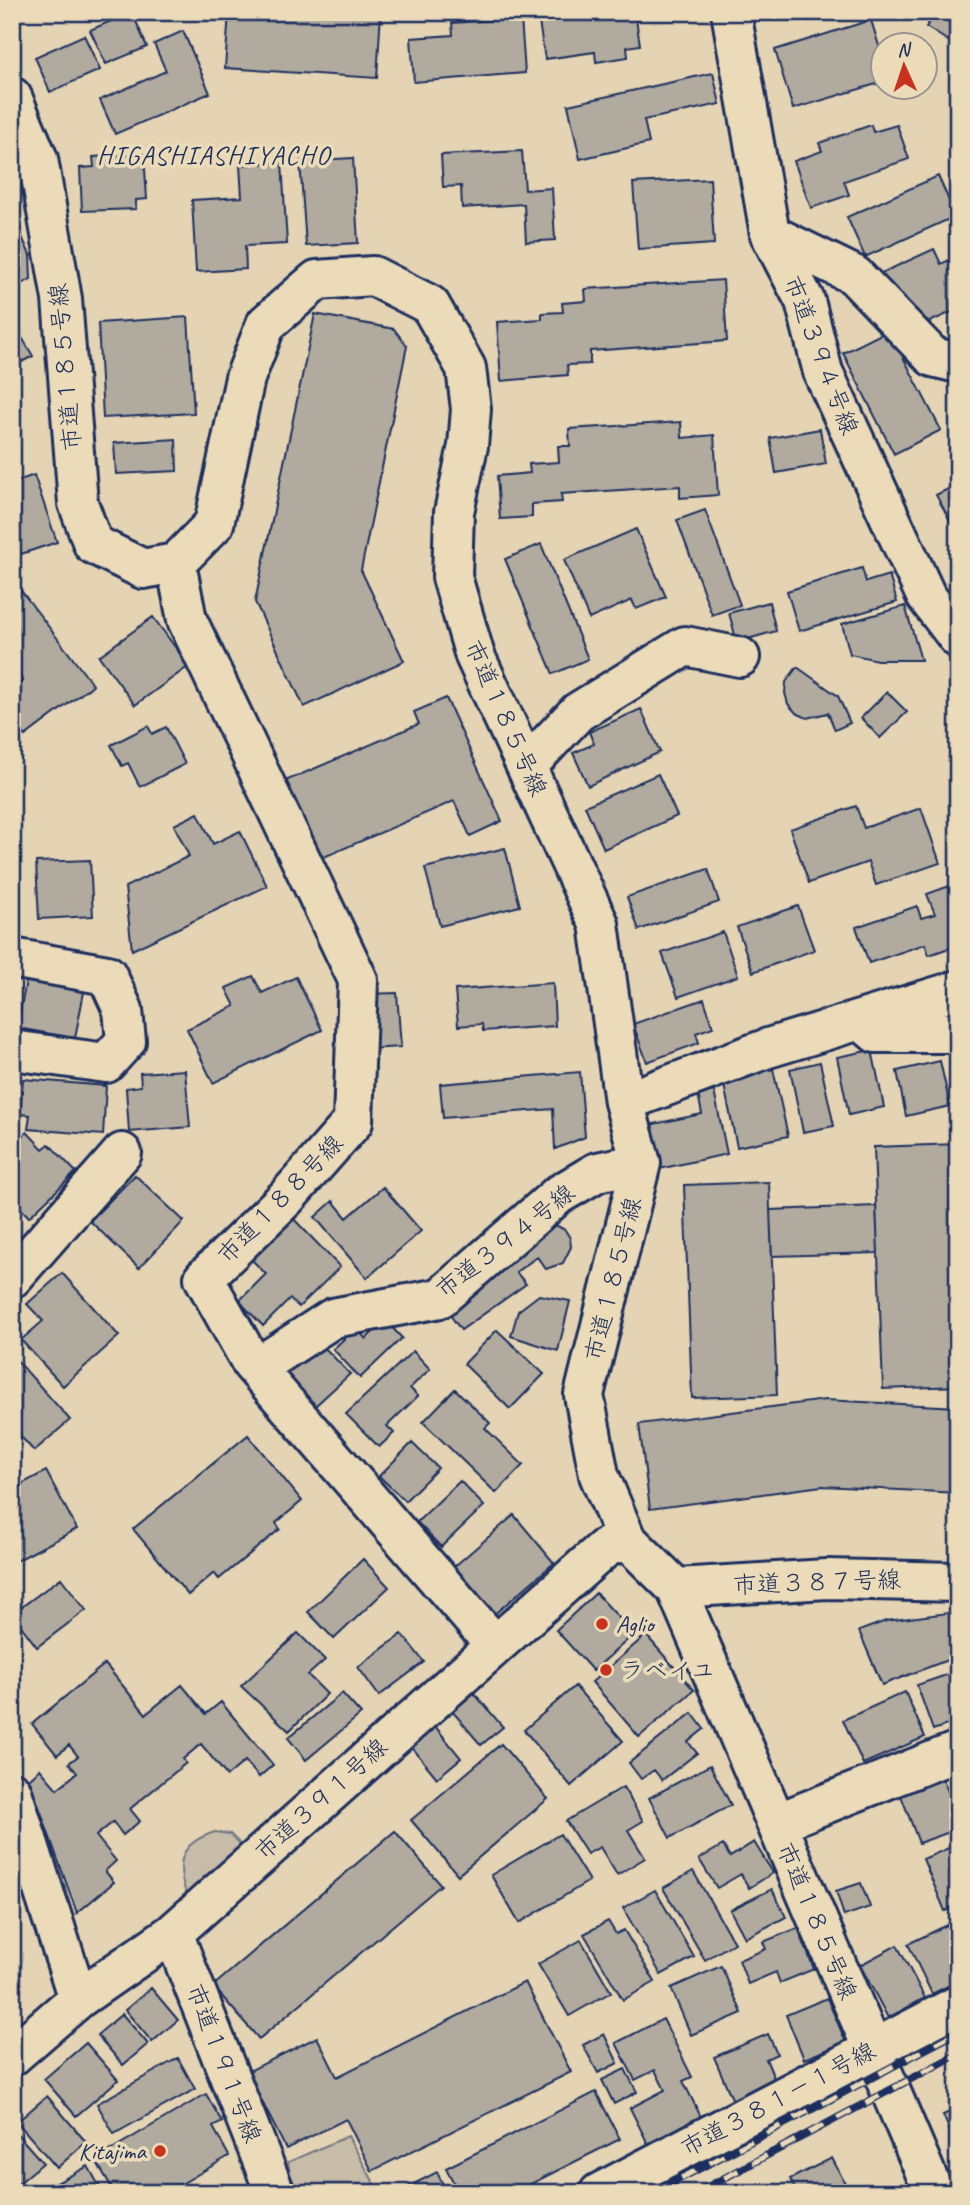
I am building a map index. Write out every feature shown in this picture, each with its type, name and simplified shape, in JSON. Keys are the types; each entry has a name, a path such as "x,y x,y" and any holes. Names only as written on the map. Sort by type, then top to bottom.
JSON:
{"street":[{"name":"市道３９４号線","path":"731,12 770,234 804,301 822,372 926,596 958,638"},
{"name":"市道１８５号線","path":"12,97 25,168 62,299 78,503 93,544 143,569 176,564 214,524 245,378 266,324 317,280 373,276 430,304 466,368 471,409 468,446 454,512 452,576 475,656 598,924 624,1102 641,1163 584,1395 599,1475 626,1539 676,1588 704,1647 934,2193"},
{"path":"770,234 854,275 933,357 958,363"},
{"name":"市道１８８号線","path":"176,564 187,620 358,980 353,1122 286,1198 204,1278 256,1368 494,1644"},
{"path":"527,766 578,712 685,646 740,657"},
{"path":"12,958 107,975 123,1010 126,1041 106,1063 12,1050"},
{"path":"624,1102 768,1048 958,990"},
{"path":"861,1020 876,1033 958,1033"},
{"path":"12,1278 122,1153"},
{"name":"市道３９４号線","path":"256,1368 332,1318 440,1298 558,1195 597,1172 641,1163"},
{"name":"市道３９１号線","path":"12,2056 78,1999 173,1933 494,1644 605,1548 626,1539"},
{"name":"市道３８７号線","path":"676,1588 827,1579 958,1582"},
{"path":"777,1823 958,1751"},
{"path":"12,1792 78,1999"},
{"name":"市道１９１号線","path":"173,1933 275,2193"},
{"name":"市道３８１－１号線","path":"599,2193 958,2005"}],"shaded area":[{"path":"215,1832 230,1834 246,1850 187,1896 181,1874 183,1856 194,1842"},
{"path":"348,2136 378,2190 293,2193 288,2162"}],"building":[{"path":"132,12 147,47 106,64 90,30"},
{"path":"229,12 381,12 377,78 225,68"},
{"path":"606,12 635,12 640,45 627,47 628,57 596,62 595,52 545,59 539,22"},
{"path":"936,12 958,12 958,47 939,35 939,32 926,27"},
{"path":"521,18 525,73 414,82 411,38 453,35 452,23"},
{"path":"871,20 875,32 869,32 869,86 793,109 775,50"},
{"path":"183,31 210,93 115,134 100,100 166,71 154,44"},
{"path":"84,35 100,70 50,92 35,57"},
{"path":"713,73 720,104 644,120 649,143 580,159 568,105"},
{"path":"871,125 873,132 897,125 909,159 844,181 849,195 811,208 794,161 822,151 819,143"},
{"path":"522,151 525,190 552,188 555,240 526,242 524,204 462,208 461,186 443,187 441,155"},
{"path":"144,154 147,199 136,200 136,209 82,211 80,168 94,167 93,157"},
{"path":"353,158 358,243 306,246 300,161"},
{"path":"282,162 287,244 245,246 246,269 196,272 192,200 242,197 240,165"},
{"path":"938,176 956,216 865,257 847,217"},
{"path":"710,179 714,244 638,249 633,183"},
{"path":"14,219 30,255 31,279 18,286 20,290 12,295"},
{"path":"934,249 941,264 958,256 958,309 919,327 909,304 894,312 877,275"},
{"path":"723,280 727,341 590,351 590,364 567,365 568,375 501,381 497,322 542,319 542,313 563,312 562,303 586,301 585,289"},
{"path":"315,314 394,329 407,346 361,570 404,661 304,707 255,602"},
{"path":"188,317 194,413 103,418 98,323"},
{"path":"12,321 33,356 12,367"},
{"path":"889,330 941,430 894,454 843,353"},
{"path":"681,422 682,438 714,435 718,495 680,498 680,486 561,494 562,502 532,504 532,517 500,519 497,476 530,473 529,464 559,462 558,446 570,446 569,429"},
{"path":"820,429 826,464 776,473 770,438"},
{"path":"12,437 20,456 12,459"},
{"path":"176,439 177,471 116,474 114,443"},
{"path":"34,475 57,542 12,557 12,483"},
{"path":"958,484 958,535 936,495"},
{"path":"705,510 740,605 712,615 677,520"},
{"path":"636,529 666,597 636,609 632,600 589,619 564,560"},
{"path":"541,544 588,659 553,674 505,559"},
{"path":"862,568 866,582 889,575 897,602 799,631 787,591"},
{"path":"16,584 93,685 25,736 12,720 12,689 23,681 12,666 12,587"},
{"path":"769,602 776,631 737,642 729,613"},
{"path":"905,606 921,660 877,660 850,654 842,624"},
{"path":"153,617 189,666 135,705 99,656"},
{"path":"797,667 838,696 850,723 835,730 828,713 807,718 796,713 788,704 785,693 786,682"},
{"path":"887,692 907,712 880,738 861,718"},
{"path":"446,698 502,821 470,836 454,801 317,860 283,782 419,724 414,712"},
{"path":"641,709 660,752 588,786 573,753 594,744 589,732"},
{"path":"148,726 152,734 166,727 185,764 140,787 128,763 122,766 111,745"},
{"path":"658,774 677,816 604,849 585,806"},
{"path":"856,806 864,828 921,808 940,863 876,885 868,862 809,883 790,829"},
{"path":"198,813 213,844 240,831 267,886 132,950 125,887 189,856 174,825"},
{"path":"505,848 520,906 440,926 425,868"},
{"path":"90,860 93,916 39,919 36,862"},
{"path":"708,869 719,902 639,930 627,897"},
{"path":"958,883 958,945 929,955 925,944 869,963 856,927 917,906 921,918 935,914 927,894"},
{"path":"798,906 814,950 753,972 737,927"},
{"path":"723,932 738,976 678,997 662,953"},
{"path":"253,976 262,993 296,977 322,1030 213,1083 187,1029 235,1006 226,988"},
{"path":"26,981 84,992 75,1038 17,1028"},
{"path":"553,983 555,1026 483,1031 482,1024 458,1026 455,990"},
{"path":"397,993 401,1047 369,1049 365,994"},
{"path":"704,999 713,1027 696,1033 699,1043 647,1062 633,1024"},
{"path":"872,1050 884,1107 849,1115 837,1057"},
{"path":"940,1061 950,1106 906,1116 897,1071"},
{"path":"820,1062 834,1126 803,1132 790,1069"},
{"path":"773,1069 788,1136 737,1147 723,1080"},
{"path":"185,1070 190,1127 129,1132 126,1088 141,1086 140,1073"},
{"path":"580,1072 585,1137 555,1149 553,1109 443,1118 440,1084"},
{"path":"23,1079 106,1086 103,1135 28,1129 30,1115 20,1114"},
{"path":"714,1091 727,1154 659,1169 649,1125 702,1114 698,1094"},
{"path":"27,1132 43,1149 49,1144 76,1172 29,1217 12,1199 12,1146"},
{"path":"958,1144 958,1386 883,1389 874,1147"},
{"path":"135,1175 184,1221 139,1268 90,1221"},
{"path":"769,1182 777,1395 692,1398 684,1185"},
{"path":"383,1187 421,1231 367,1278 315,1217 333,1201 347,1218"},
{"path":"876,1206 878,1253 772,1256 770,1210"},
{"path":"289,1214 340,1267 299,1307 290,1299 263,1326 239,1301 266,1274 247,1255"},
{"path":"550,1222 565,1230 570,1238 571,1247 563,1263 546,1269 537,1257 516,1272 526,1284 461,1330 440,1301"},
{"path":"62,1273 119,1336 63,1386 21,1340 43,1321 27,1304"},
{"path":"539,1295 570,1301 558,1351 511,1336 518,1311"},
{"path":"385,1320 402,1338 360,1378 333,1349 356,1328 366,1339"},
{"path":"497,1330 544,1374 510,1409 464,1364"},
{"path":"320,1343 350,1374 315,1406 286,1375"},
{"path":"413,1351 430,1369 410,1388 418,1396 387,1426 394,1433 379,1447 346,1414"},
{"path":"13,1356 70,1420 34,1451 12,1427"},
{"path":"455,1389 490,1423 485,1428 523,1465 496,1493 423,1422"},
{"path":"825,1400 958,1407 958,1493 822,1486 650,1509 639,1424"},
{"path":"248,1435 302,1501 276,1523 280,1529 219,1579 214,1573 188,1595 133,1529"},
{"path":"412,1443 438,1468 405,1501 379,1476"},
{"path":"46,1471 77,1529 12,1563 12,1489"},
{"path":"460,1481 484,1506 441,1547 417,1522"},
{"path":"514,1515 554,1563 490,1618 449,1571"},
{"path":"363,1559 389,1587 334,1639 308,1612"},
{"path":"61,1578 86,1610 37,1647 12,1614"},
{"path":"596,1593 634,1634 593,1671 556,1630"},
{"path":"948,1613 958,1638 958,1656 882,1685 859,1631 886,1621"},
{"path":"298,1633 325,1660 308,1675 327,1694 289,1731 241,1686"},
{"path":"402,1634 424,1662 379,1696 358,1667"},
{"path":"646,1635 694,1690 639,1737 592,1682"},
{"path":"105,1664 146,1714 182,1685 206,1714 221,1702 273,1765 259,1777 245,1761 227,1776 201,1744 183,1759 186,1763 130,1809 140,1821 123,1835 113,1822 96,1836 116,1861 105,1871 114,1882 77,1913 29,1779 40,1769 57,1789 77,1773 69,1763 78,1756 69,1745 57,1755 32,1724"},
{"path":"958,1671 958,1721 933,1730 917,1685"},
{"path":"575,1686 623,1741 571,1786 524,1730"},
{"path":"905,1692 925,1737 863,1764 843,1720"},
{"path":"342,1693 361,1714 306,1760 288,1738"},
{"path":"474,1693 503,1727 481,1745 452,1711"},
{"path":"692,1713 704,1729 688,1742 697,1753 662,1780 654,1770 641,1779 629,1763"},
{"path":"434,1725 461,1758 437,1778 410,1745"},
{"path":"501,1744 548,1799 458,1875 411,1820"},
{"path":"710,1765 731,1805 670,1838 649,1798"},
{"path":"958,1769 958,1790 951,1772"},
{"path":"941,1774 958,1817 958,1829 919,1843 899,1790"},
{"path":"623,1787 643,1821 628,1830 645,1858 617,1875 600,1847 587,1854 566,1821"},
{"path":"395,1831 441,1885 259,2039 213,1986"},
{"path":"560,1834 589,1881 519,1923 491,1875"},
{"path":"754,1842 773,1873 749,1888 741,1874 717,1888 699,1859 723,1845 730,1857"},
{"path":"958,1844 958,1906 945,1911 923,1859"},
{"path":"693,1871 734,1943 705,1960 663,1888"},
{"path":"861,1883 870,1907 844,1916 836,1891"},
{"path":"772,1889 786,1917 745,1938 730,1910"},
{"path":"655,1890 694,1957 661,1975 623,1908"},
{"path":"608,1921 616,1934 624,1930 655,1982 623,2000 584,1934"},
{"path":"953,1922 958,1932 958,1981 932,1994 908,1944"},
{"path":"798,1928 814,1969 780,1983 776,1972 748,1984 739,1960 766,1949 763,1942"},
{"path":"581,1940 611,1992 569,2016 538,1964"},
{"path":"897,1945 925,1998 888,2018 860,1965"},
{"path":"721,1966 742,2013 691,2035 671,1988"},
{"path":"525,1982 571,2072 372,2171 346,2119 286,2149 247,2072 317,2037 337,2077"},
{"path":"151,1988 178,2020 152,2042 125,2010"},
{"path":"827,1998 846,2042 804,2059 786,2015"},
{"path":"122,2014 148,2044 123,2065 97,2035"},
{"path":"663,2019 692,2077 683,2081 702,2119 649,2146 630,2108 665,2090 655,2070 635,2080 616,2043"},
{"path":"604,2034 618,2063 598,2073 583,2045"},
{"path":"768,2034 777,2054 766,2059 776,2083 733,2101 714,2057"},
{"path":"86,2043 118,2080 76,2116 44,2079"},
{"path":"178,2058 195,2089 114,2134 97,2104"},
{"path":"625,2069 637,2092 614,2104 602,2080"},
{"path":"596,2092 620,2139 513,2193 459,2193 446,2168"},
{"path":"206,2094 222,2122 213,2127 229,2156 166,2193 115,2193 95,2159"},
{"path":"47,2096 86,2142 57,2168 17,2122"},
{"path":"958,2108 958,2150 943,2115"},
{"path":"12,2128 43,2163 12,2189"},
{"path":"832,2158 847,2187 836,2193 797,2193 790,2179"},
{"path":"88,2166 103,2193 43,2193 42,2191"},
{"path":"437,2172 447,2193 409,2193 406,2188"}],"railway":[{"path":"653,2193 958,2032"},
{"path":"696,2193 958,2054"}],"place":[{"name":"Aglio","path":"602,1624"},
{"name":"ラベイユ","path":"606,1670"},
{"name":"Kitajima","path":"160,2151"}],"district":[{"name":"HIGASHIASHIYACHO","path":"214,155"}]}
